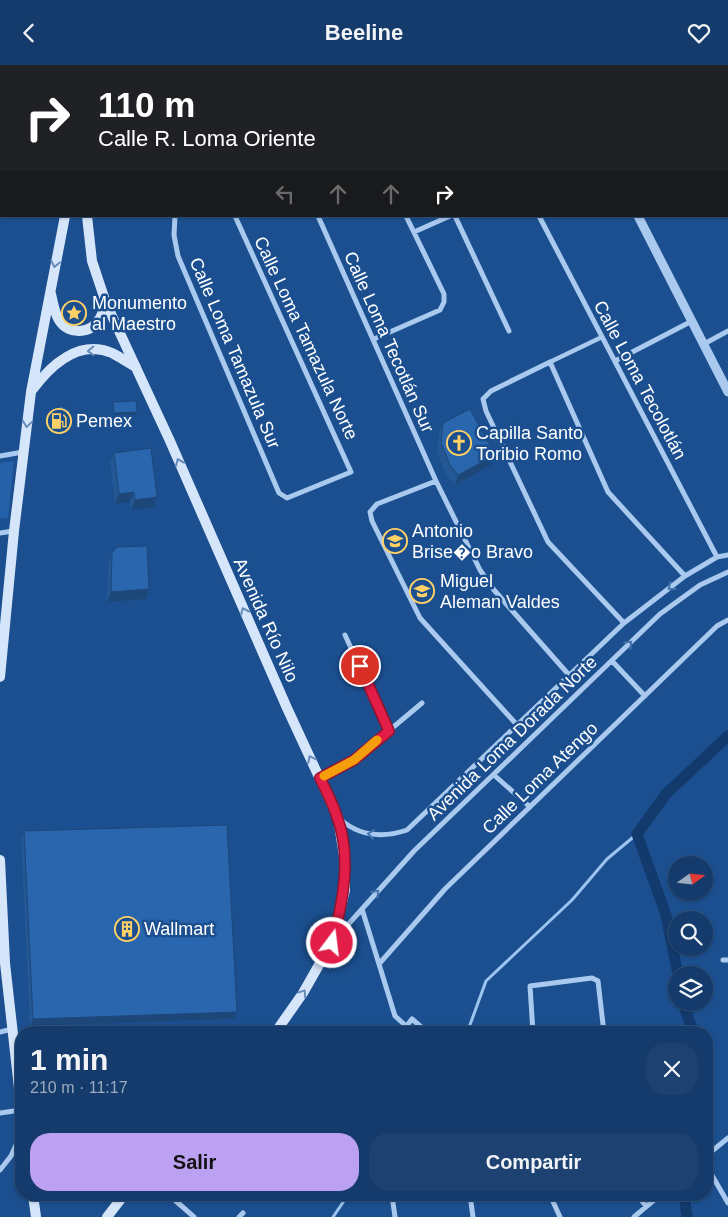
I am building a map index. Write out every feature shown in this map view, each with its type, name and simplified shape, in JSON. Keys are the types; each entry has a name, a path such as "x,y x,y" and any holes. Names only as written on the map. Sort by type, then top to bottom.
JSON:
{"main road":[{"path":"0,677 23,452 50,290 65,217"},
{"name":"Avenida Río Nilo","path":"87,217 92,261 106,303 338,818 344,856 345,890 332,943 303,993 280,1026"},
{"path":"50,290 59,320 72,331 80,331 94,325 100,318 106,303"},
{"path":"32,392 50,367 75,353 86,350 111,353 136,367"},
{"path":"0,860 2,963 15,1055"},
{"path":"34,1201 36,1217"},
{"path":"108,1217 120,1201"}],"street":[{"name":"Calle Loma Tamazula Sur","path":"175,217 174,235 178,256 282,497 287,498 351,472"},
{"name":"Calle Loma Tamazula Norte","path":"235,217 351,472"},
{"name":"Calle Loma Tecotlán Sur","path":"318,217 436,481 480,570 494,590 569,675"},
{"path":"374,339 440,310 444,302 444,294 406,217"},
{"path":"414,232 448,217"},
{"path":"456,217 509,331"},
{"name":"Calle Loma Tecolotlán","path":"540,217 718,557"},
{"path":"639,217 728,392"},
{"path":"615,361 692,321"},
{"path":"704,344 728,331"},
{"path":"602,337 491,391 483,399 486,411 548,542 624,623"},
{"path":"550,362 608,492 685,576"},
{"path":"0,456 23,452"},
{"path":"436,481 377,504 370,511 372,521 420,618 518,726"},
{"path":"0,533 14,531"},
{"name":"Avenida Loma Dorada Norte","path":"338,818 352,828 367,834 384,835 407,830 624,623 685,576 718,557 728,555"},
{"name":"Avenida Loma Dorada Norte","path":"332,943 414,851 678,599 700,585 728,573"},
{"name":"Calle Loma Atengo","path":"379,964 428,907 717,626 728,620"},
{"path":"345,635 389,731"},
{"path":"612,661 645,696"},
{"path":"320,778 354,760 422,703"},
{"path":"494,775 530,807"},
{"path":"362,909 395,1016 406,1026 412,1019 420,1026"},
{"path":"533,1026 530,986 538,983 592,978 598,981 603,1026"},
{"path":"0,1032 12,1029"},
{"path":"0,1113 15,1109"},
{"path":"713,1150 728,1138"},
{"path":"0,1170 15,1147"},
{"path":"713,1177 728,1203"},
{"path":"176,1201 194,1217"},
{"path":"393,1201 394,1217"},
{"path":"471,1201 473,1217"},
{"path":"553,1201 560,1217"},
{"path":"642,1201 646,1207"},
{"path":"634,1217 653,1201"}],"shaded area":[{"path":"14,461 8,518 0,519 0,463"}],"building":[{"name":"Pemex","path":"136,401 137,412 114,413 113,402"},
{"name":"Pemex","path":"60,405 71,411 59,432 49,426"},
{"name":"Capilla Santo Toribio Romo","path":"470,409 495,455 458,475 450,465 441,443 443,423"},
{"path":"151,448 157,497 135,500 134,492 119,494 114,453"},
{"path":"147,546 149,589 111,592 112,553 117,547"},
{"name":"Wallmart","path":"227,825 237,1012 33,1019 24,831"}],"waterway":[{"path":"676,966 666,915 637,834 666,794 728,736"},
{"path":"470,1026 486,981 572,900 607,859 637,834"},
{"path":"686,1011 691,1026"},
{"path":"333,1217 344,1201"},
{"path":"685,1201 687,1217"}],"slow traffic":[{"path":"324,776 354,760 377,740"}],"place":[{"name":"Monumento al Maestro","path":"74,313"},
{"name":"Pemex","path":"59,421"},
{"name":"Capilla Santo Toribio Romo","path":"459,443"},
{"name":"Antonio Brise�o Bravo","path":"395,541"},
{"name":"Miguel Aleman Valdes","path":"422,591"},
{"name":"Wallmart","path":"127,929"}],"route":[{"path":"332,943 345,890 344,856 338,818 320,778 354,760 389,731 360,666"}]}
